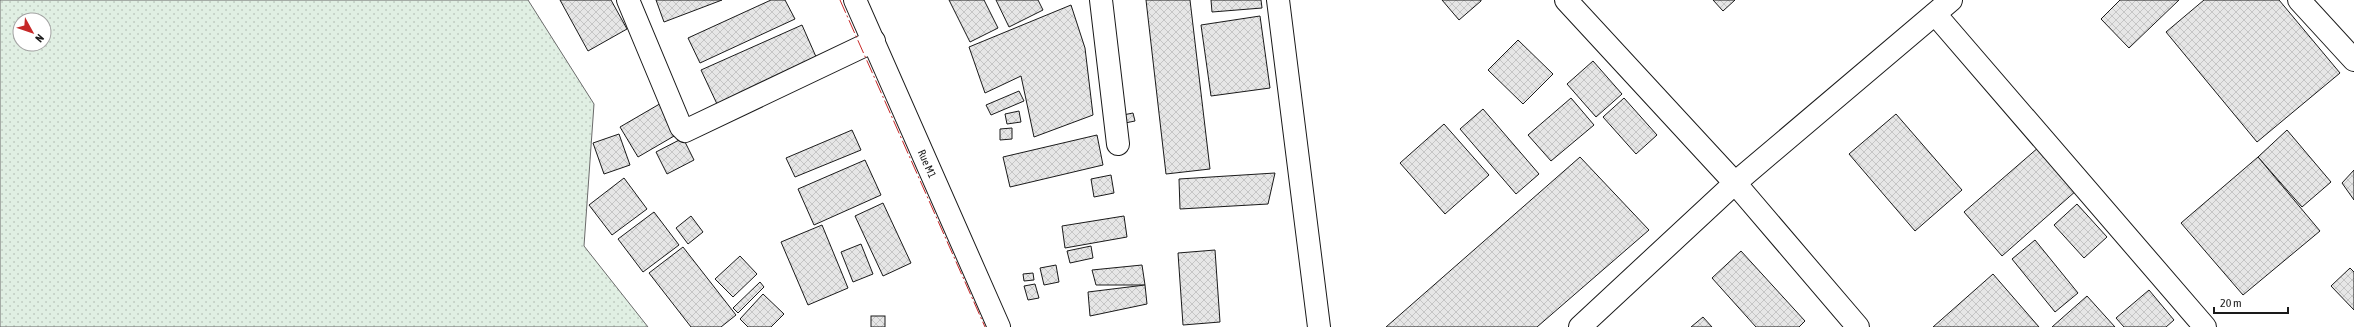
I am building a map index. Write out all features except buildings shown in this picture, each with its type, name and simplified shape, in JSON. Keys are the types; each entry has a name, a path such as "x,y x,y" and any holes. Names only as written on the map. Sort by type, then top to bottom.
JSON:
{"street":[{"path":"628,0 681,127 685,131 874,41"},
{"name":"Rue M1","path":"856,0 999,327"},
{"path":"1102,0 1118,144"},
{"path":"1278,0 1319,327"},
{"path":"1566,0 1735,183 1858,327"},
{"path":"1580,327 1735,183 1951,0"},
{"path":"2299,0 2350,48"},
{"path":"1935,14 2204,327"}],"green space":[{"path":"0,0 528,0 594,104 584,246 648,327 0,327"}],"power":[{"path":"840,0 985,327"}]}
